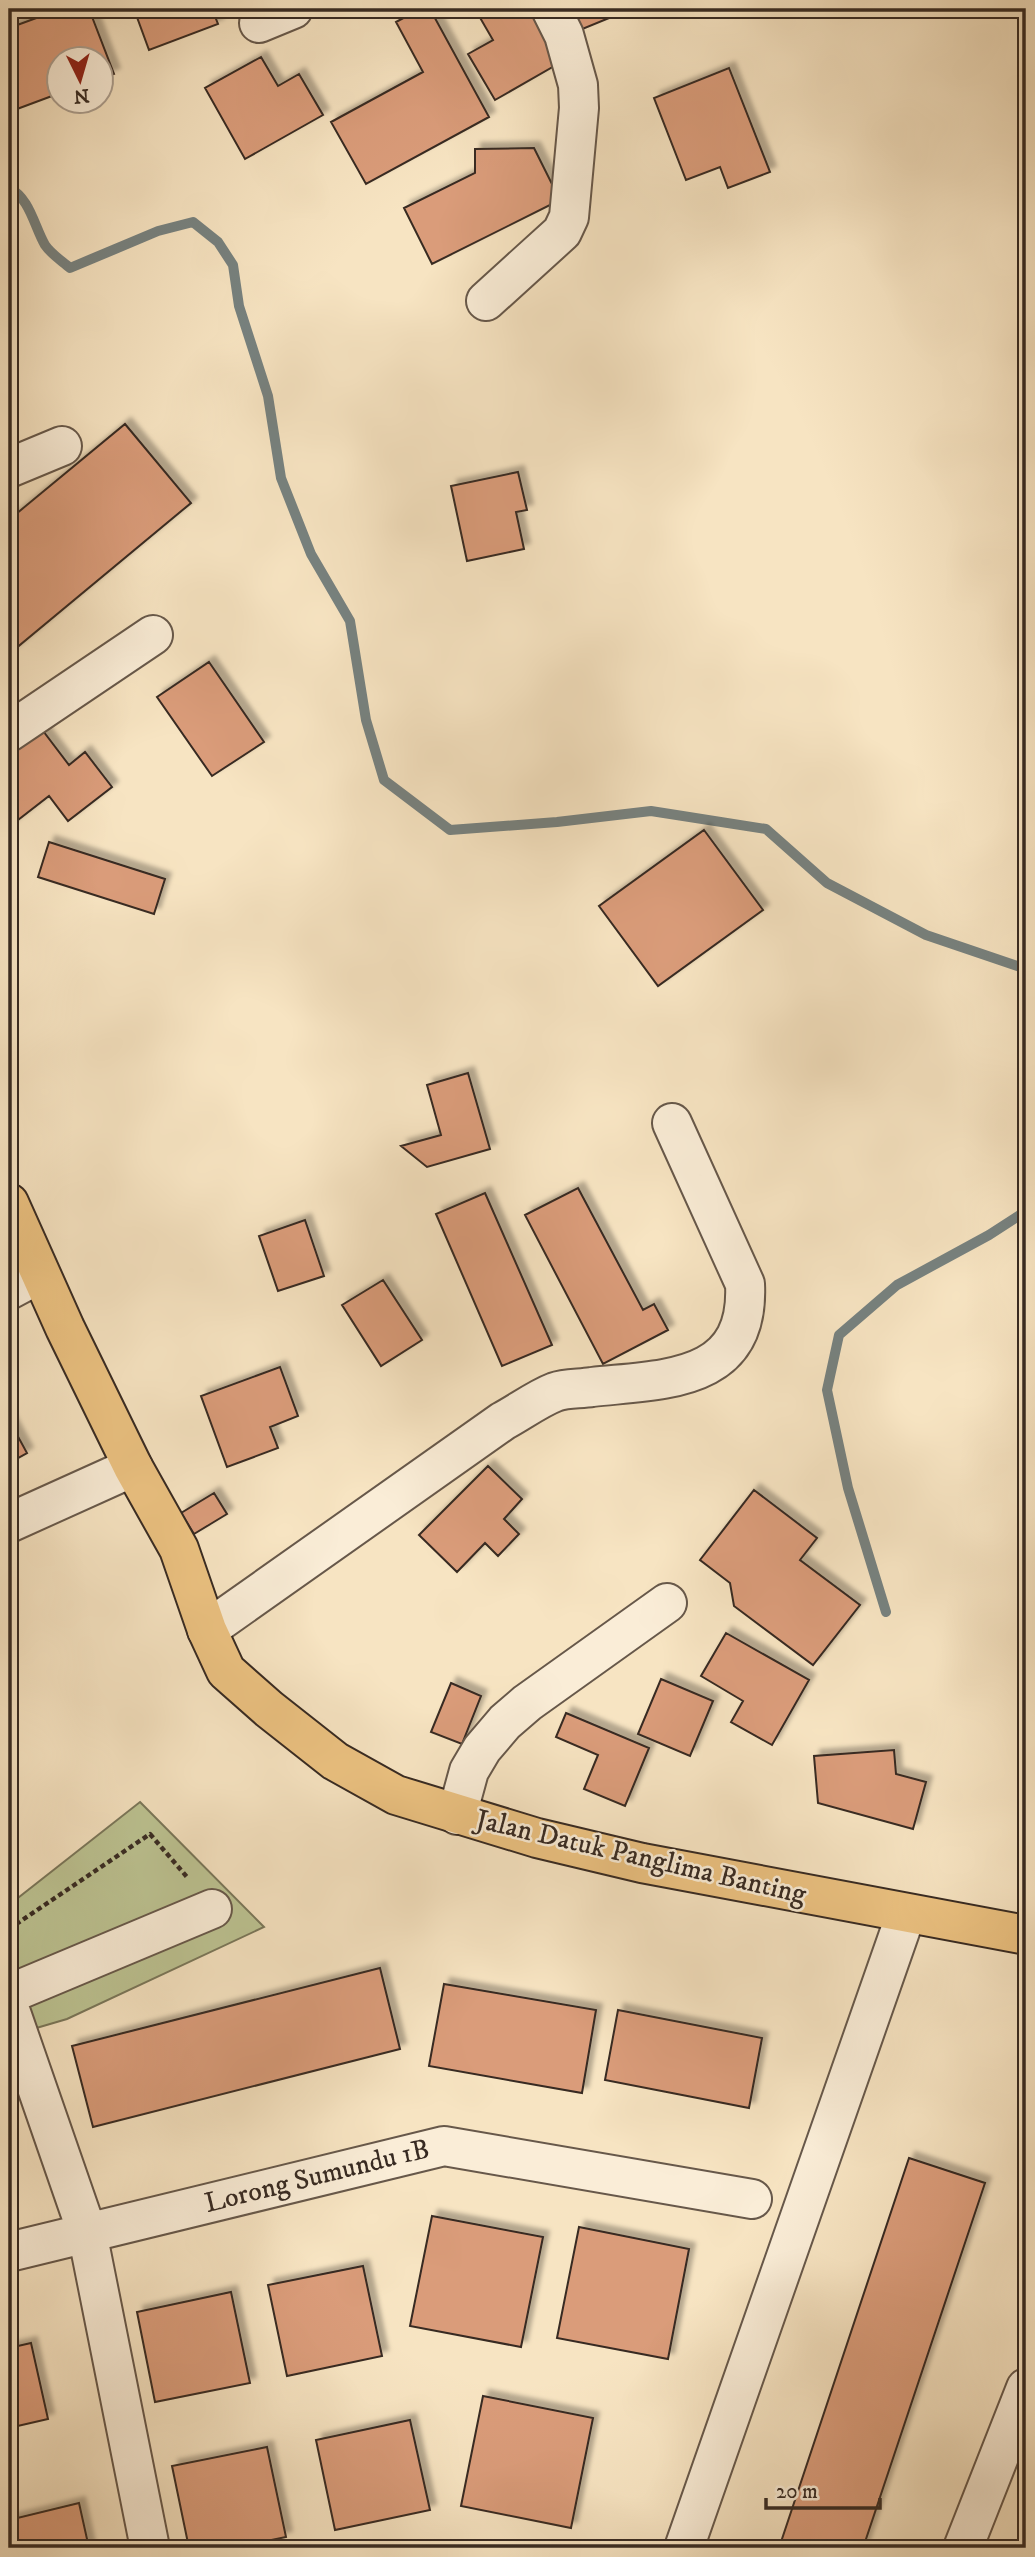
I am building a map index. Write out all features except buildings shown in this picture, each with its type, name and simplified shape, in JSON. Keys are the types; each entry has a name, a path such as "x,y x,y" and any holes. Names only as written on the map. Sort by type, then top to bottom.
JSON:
{"main road":[{"name":"Jalan Datuk Panglima Banting","path":"9,1203 24,1282 179,1549 226,1671 335,1761 396,1795 457,1815 642,1863 1026,1935"}],"street":[{"path":"259,23 293,9"},
{"path":"486,301 562,232 569,217 579,108 578,85 564,35 551,9"},
{"path":"9,468 62,446"},
{"path":"9,732 153,635"},
{"path":"208,1630 503,1421 556,1392 668,1378 700,1371 726,1352 738,1331 746,1306 745,1284 672,1123"},
{"path":"9,1523 133,1466"},
{"path":"457,1815 469,1771 482,1749 505,1722 527,1703 667,1602"},
{"path":"9,1994 204,1897"},
{"path":"684,2548 906,1914"},
{"path":"9,2007 87,2232 150,2548"},
{"name":"Lorong Sumundu 1B","path":"9,2252 444,2146 752,2199"},
{"path":"963,2548 1026,2388"}],"path":[{"path":"9,1929 150,1834 204,1897"}],"green space":[{"path":"140,1802 264,1927 67,2019 16,2034 9,2016 9,1905"}],"waterway":[{"path":"9,188 27,205 47,248 70,268 158,231 193,222 218,242 233,265 239,306 268,396 281,478 311,554 350,621 366,720 384,780 450,830 557,822 651,811 766,829 827,883 926,935 1026,969"},
{"path":"886,1612 848,1488 827,1390 839,1335 897,1285 989,1235 1026,1211"}]}
